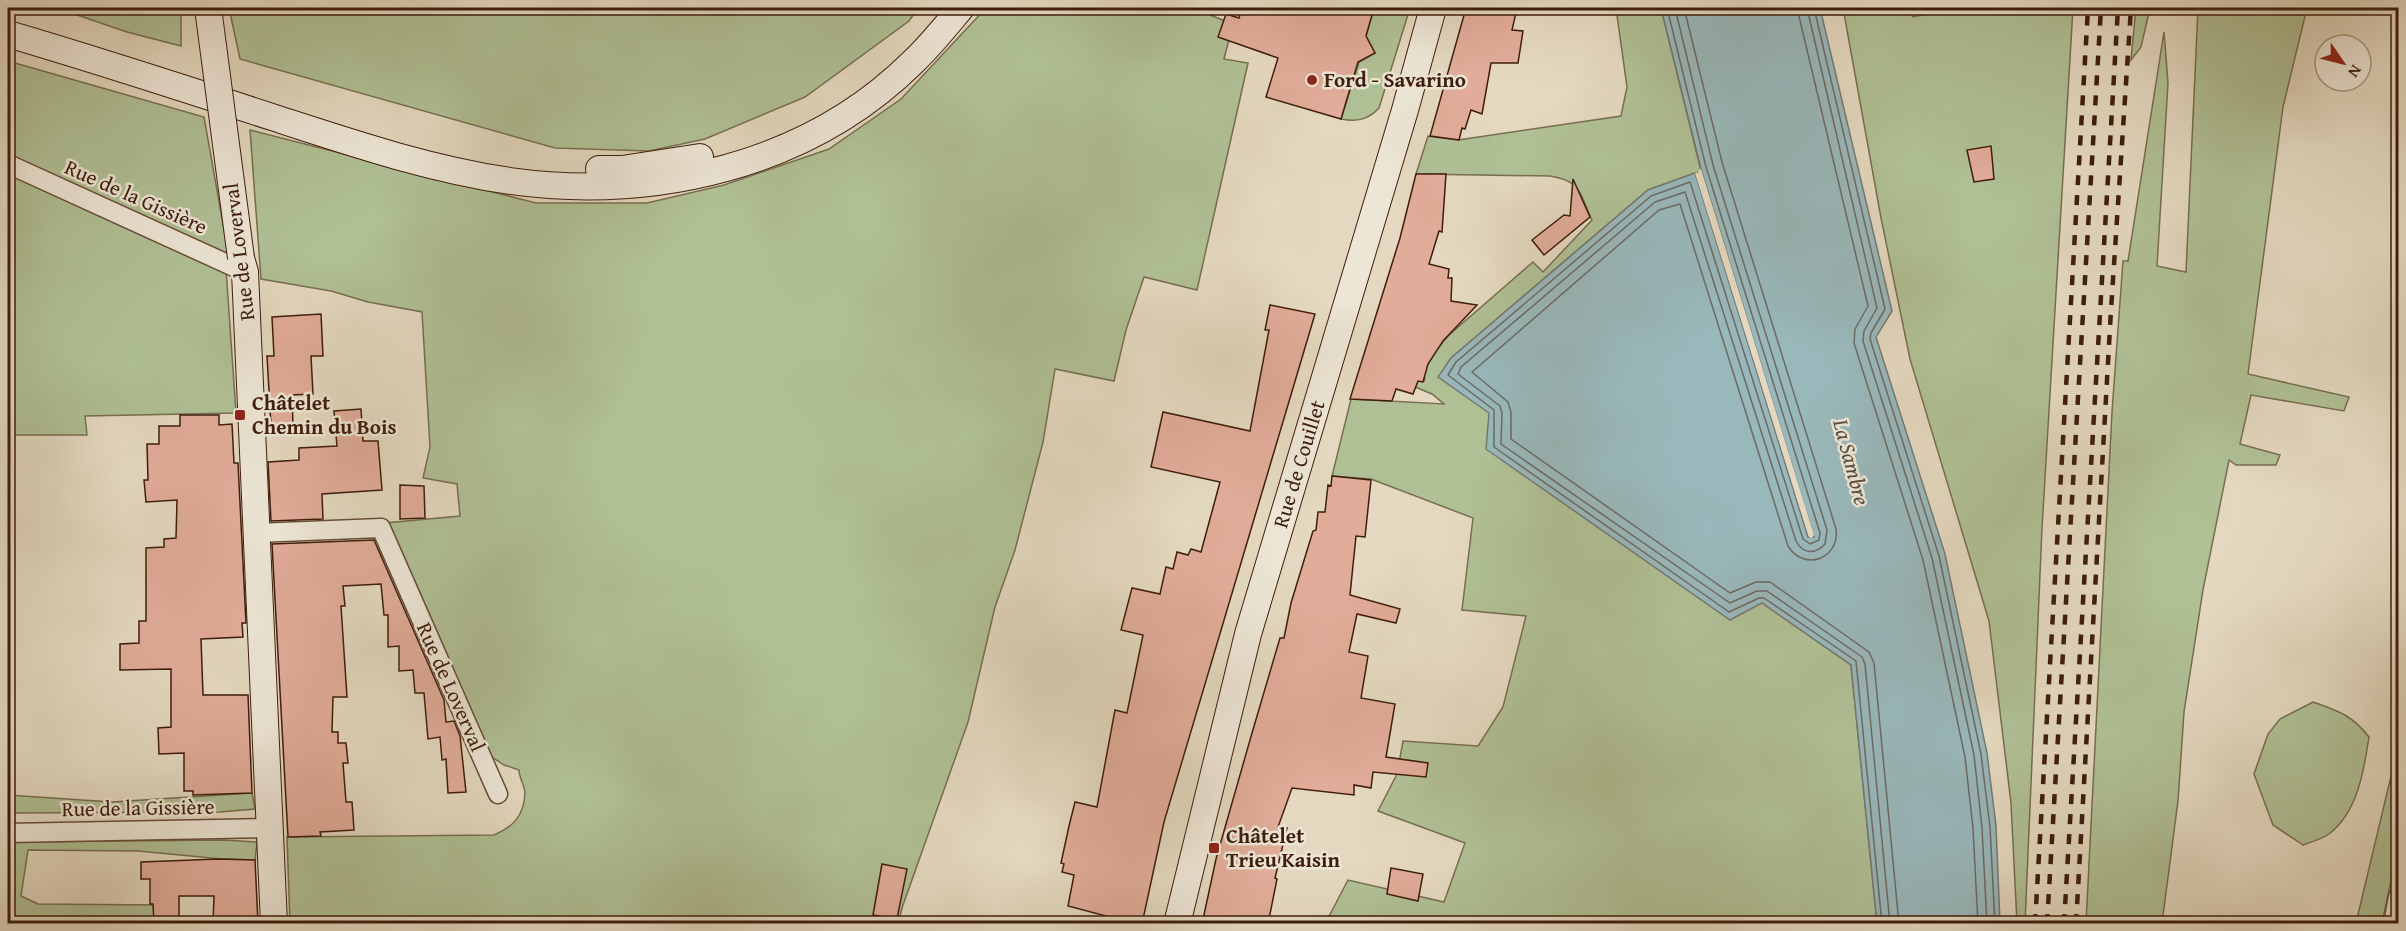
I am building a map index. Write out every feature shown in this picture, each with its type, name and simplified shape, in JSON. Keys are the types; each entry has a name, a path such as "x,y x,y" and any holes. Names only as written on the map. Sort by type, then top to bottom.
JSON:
{"main road":[{"name":"Rue de Loverval","path":"208,8 243,265 274,924"},
{"path":"8,16 429,148 515,165 585,170 622,169 676,162 734,148 792,126 848,94 878,71 902,51 939,8"},
{"path":"8,34 354,144 422,163 521,182 587,187 651,184 712,173 795,143 822,130 887,85 920,55 961,8"},
{"name":"Rue de Couillet","path":"1177,924 1248,634 1405,110 1433,8"}],"street":[{"name":"Rue de la Gissière","path":"8,164 243,265"},
{"name":"Rue de Loverval","path":"256,533 381,528 498,794"},
{"name":"Rue de la Gissière","path":"8,833 270,828"},
{"path":"2392,924 2398,897"}],"green space":[{"path":"57,8 181,8 181,46 127,32"},
{"path":"229,8 918,8 909,21 805,97 705,139 649,151 555,148 240,59"},
{"path":"986,8 1212,8 1210,15 1233,24 1224,59 1248,63 1197,290 1144,277 1126,330 1114,381 1055,369 1043,442 1015,550 995,607 968,722 898,923 290,923 287,837 494,835 516,820 522,808 525,793 519,770 504,765 489,755 385,523 460,516 457,484 423,478 430,447 422,312 368,302 331,291 261,279 250,130 536,203 647,203 724,185 829,149 901,99"},
{"path":"1374,8 1410,8 1379,108 1362,119 1341,119 1359,62 1375,53 1366,36"},
{"path":"1616,8 1661,8 1701,171 1648,190 1451,358 1439,377 1851,665 1877,923 1325,924 1348,880 1444,902 1465,843 1378,811 1397,774 1403,741 1478,746 1503,707 1526,616 1462,610 1473,518 1371,479 1332,476 1351,399 1444,404 1432,394 1415,387 1415,379 1424,381 1425,378 1422,375 1435,351 1449,335 1533,262 1543,272 1592,220 1578,190 1568,181 1560,178 1416,174 1428,136 1458,140 1621,116 1627,87"},
{"path":"1843,8 1907,8 1913,17 1955,8 2073,8 2042,528 2025,923 2017,923 2011,803 1989,621 1910,359 1881,218"},
{"path":"2136,8 2150,8 2141,47 2131,60"},
{"path":"2198,8 2307,8 2283,107 2248,374 2349,397 2344,411 2251,395 2240,444 2280,455 2276,465 2236,465 2229,460 2203,590 2184,712 2178,801 2162,923 2086,923 2112,412 2123,261 2128,261 2164,32 2168,83 2157,266 2186,272"},
{"path":"8,61 204,117 228,252 221,254 8,155"},
{"path":"8,171 226,269 236,413 85,416 87,435 8,435"},
{"path":"2313,702 2344,715 2357,724 2369,737 2358,790 2347,814 2329,834 2303,845 2273,825 2254,774 2268,734 2280,719"},
{"path":"2398,747 2398,849 2382,923 2356,923"},
{"path":"252,793 255,809 220,812 8,813 8,795 112,802"},
{"path":"224,840 257,842 255,860 138,851 28,850 21,896 38,904 156,905 155,924 8,923 8,842"}],"water":[{"name":"La Sambre","path":"1661,8 1820,8 1892,311 1876,337 1945,554 1987,753 1996,826 2000,923 1877,923 1851,665 1762,603 1730,620 1486,449 1489,413 1438,377 1451,358 1648,190 1695,173 1808,537 1814,537 1701,169"}],"pier":[{"path":"1701,169 1814,535 1812,538 1809,537 1695,173 1697,172 1798,492 1698,171"}],"building":[{"name":"Ford - Savarino","path":"1242,8 1374,8 1366,36 1375,53 1358,62 1341,119 1266,97 1278,58 1218,37 1226,14 1239,18"},
{"path":"1466,8 1517,8 1512,30 1523,31 1518,63 1491,63 1482,114 1471,110 1459,140 1430,136"},
{"path":"1991,146 1994,179 1974,182 1967,150"},
{"path":"1416,174 1446,174 1442,232 1439,231 1429,264 1449,269 1448,278 1452,278 1451,301 1477,305 1443,341 1428,364 1423,382 1418,381 1413,394 1396,389 1392,401 1350,399 1400,238"},
{"path":"1573,179 1590,217 1544,255 1532,240 1564,215 1570,216"},
{"path":"1270,305 1315,314 1164,822 1142,924 1108,924 1110,917 1068,906 1074,875 1062,872 1064,864 1061,863 1075,802 1097,807 1115,710 1127,713 1143,635 1121,630 1132,588 1160,594 1166,567 1173,569 1177,552 1188,555 1191,549 1201,552 1220,482 1151,467 1163,412 1250,431 1269,330 1265,330"},
{"path":"321,314 323,356 311,356 313,394 292,395 293,424 271,426 267,356 274,356 272,317"},
{"path":"361,409 363,441 378,441 382,490 322,494 323,519 271,521 268,462 299,460 299,448 337,446 334,411"},
{"path":"180,415 219,415 219,425 232,424 234,463 238,463 246,623 242,623 243,637 201,639 203,695 248,695 252,793 193,795 193,791 184,791 184,753 159,754 158,728 171,727 171,669 120,670 120,644 139,643 139,621 146,621 146,548 164,547 164,539 176,538 177,500 146,502 144,480 148,480 147,444 159,444 159,426 180,426"},
{"path":"1332,476 1371,480 1365,537 1356,536 1350,595 1400,609 1396,623 1357,614 1349,652 1368,656 1361,698 1395,704 1386,757 1428,763 1426,777 1373,772 1371,788 1354,785 1354,795 1292,788 1278,827 1287,828 1275,878 1277,879 1268,924 1202,924 1216,859 1252,733 1280,638 1284,638 1291,603 1313,531 1316,530 1318,512 1325,512 1328,485 1331,486"},
{"path":"400,485 424,486 425,518 400,519"},
{"path":"374,540 444,700 446,722 454,721 460,736 466,792 448,793 446,759 442,760 440,737 428,739 424,693 415,693 413,670 399,671 399,646 388,647 388,615 384,615 381,584 343,586 345,606 341,606 347,697 333,697 332,732 338,732 338,743 346,743 348,763 343,763 346,802 352,802 354,830 320,832 321,836 288,837 272,544"},
{"path":"255,860 258,924 213,924 214,896 179,896 179,924 154,924 153,904 150,904 150,879 141,879 141,862"},
{"path":"882,864 907,869 897,919 873,915"},
{"path":"1391,868 1423,874 1418,901 1387,894"}],"railway":[{"path":"2035,924 2088,8"},
{"path":"2047,924 2101,8"},
{"path":"2064,924 2118,8"},
{"path":"2076,924 2111,310 2131,8"}],"place":[{"name":"Ford - Savarino","path":"1312,80"},
{"name":"Châtelet Chemin du Bois","path":"240,415"},
{"name":"Châtelet Trieu Kaisin","path":"1214,848"}]}
